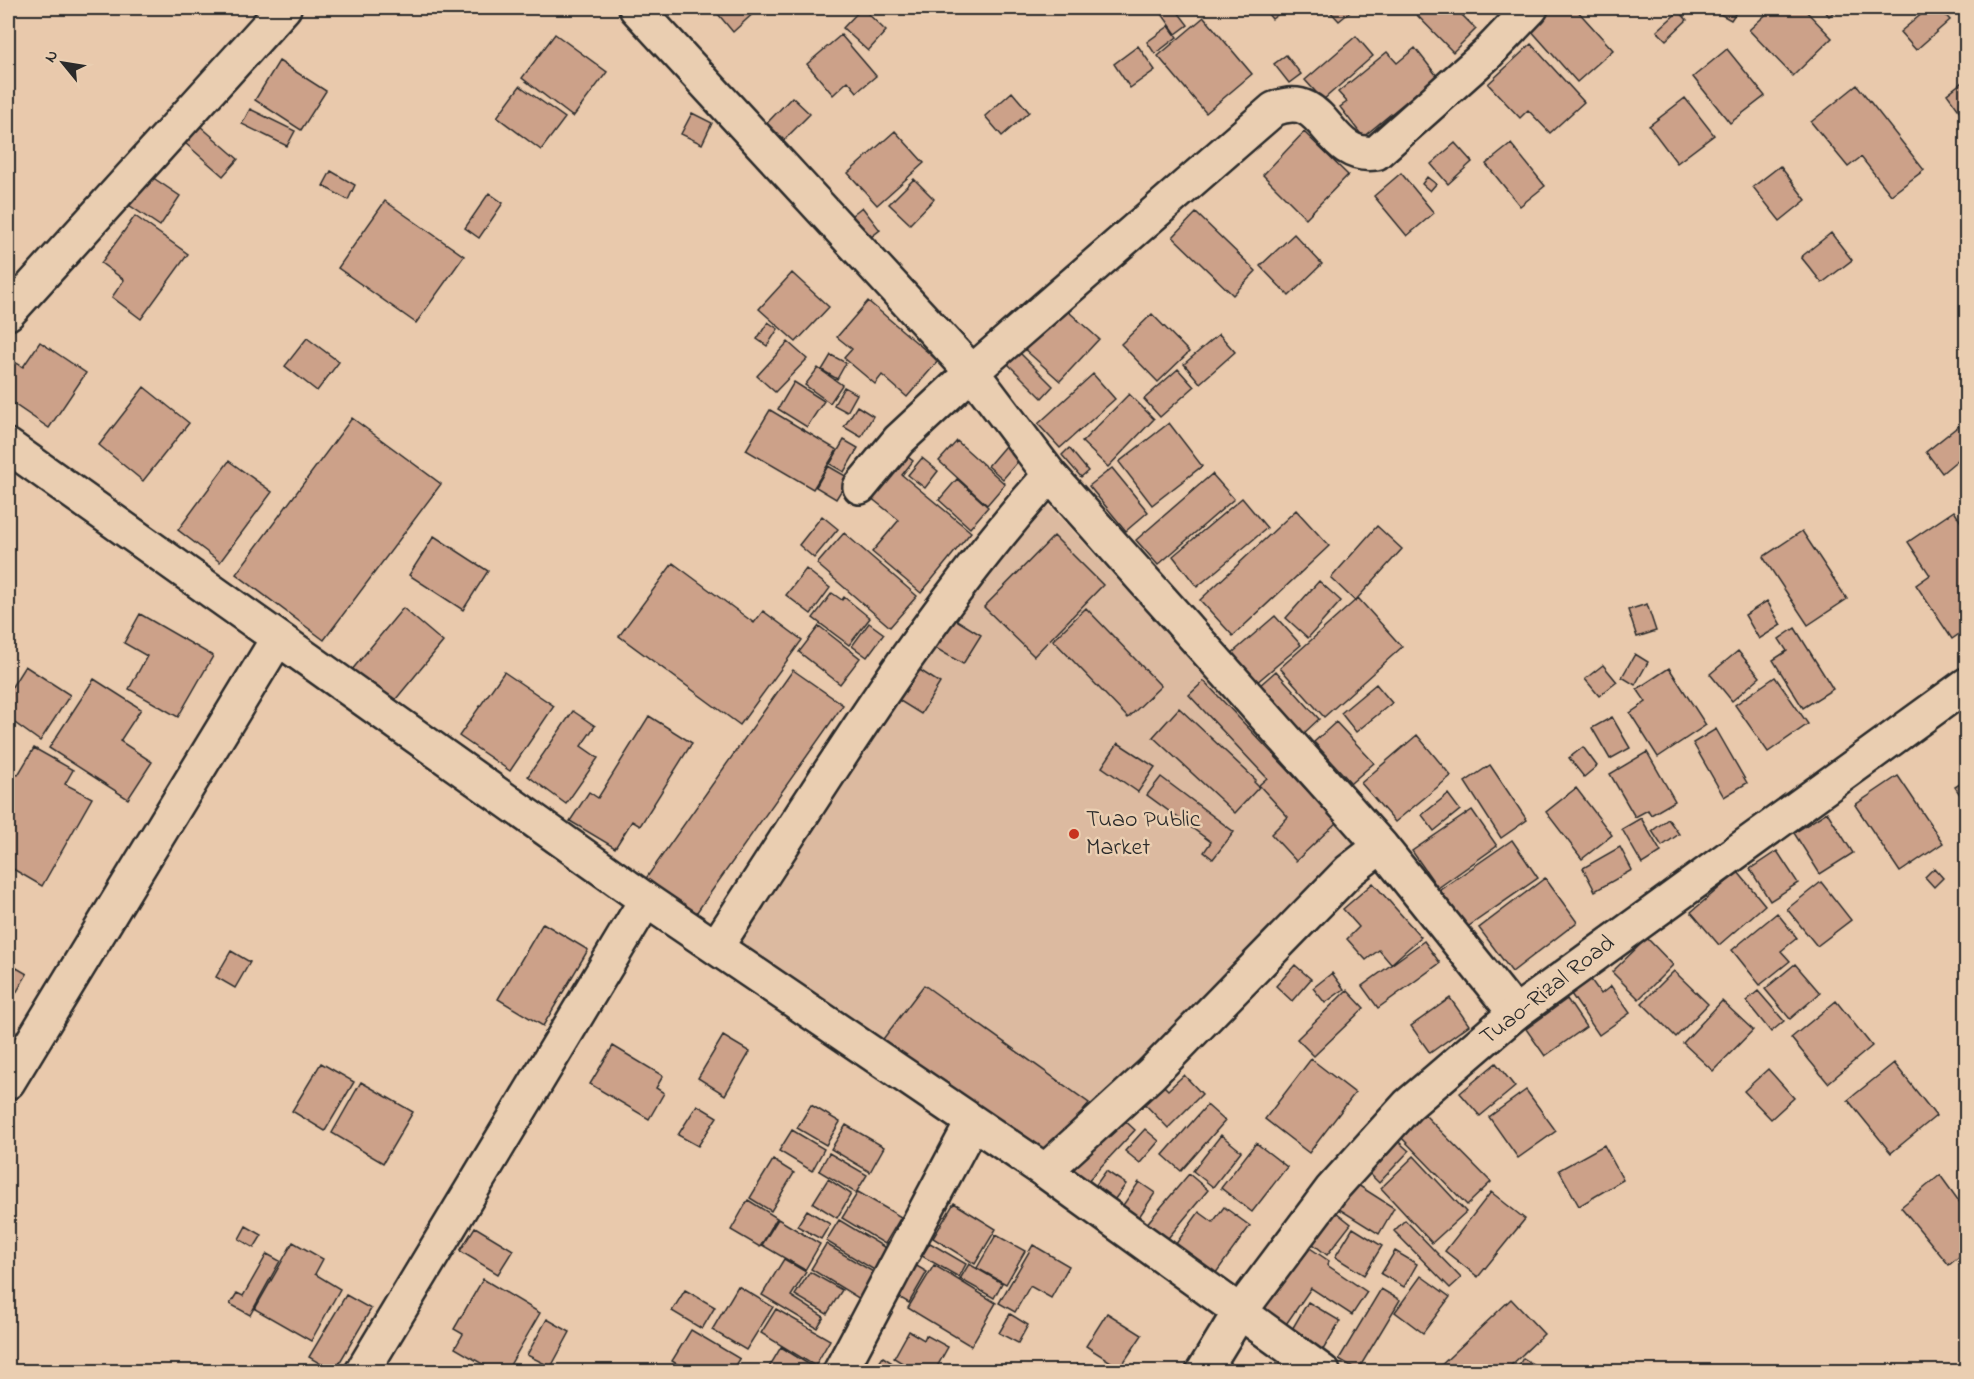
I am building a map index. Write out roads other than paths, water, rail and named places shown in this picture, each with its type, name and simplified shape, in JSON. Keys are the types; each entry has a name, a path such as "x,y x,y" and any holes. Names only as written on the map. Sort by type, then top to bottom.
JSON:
{"street":[{"path":"8,313 284,8"},
{"path":"636,8 972,372 1050,474 1381,846 1515,1013"},
{"path":"860,487 899,440 972,372 1274,109 1291,103 1300,104 1309,109 1348,149 1356,153 1376,153 1487,54 1531,8"},
{"path":"8,446 646,900 1045,1171 1239,1313 1323,1371"},
{"path":"716,947 927,626 1005,525 1050,474"},
{"path":"8,1082 278,638"},
{"name":"Tuao-Rizal Road","path":"1203,1371 1239,1313 1332,1189 1408,1105 1515,1013 1966,685"},
{"path":"1045,1171 1151,1074 1349,871 1381,846"},
{"path":"362,1371 646,900"},
{"path":"840,1371 972,1123"}],"place":[{"name":"Tuao Public Market","path":"1074,834"}]}
